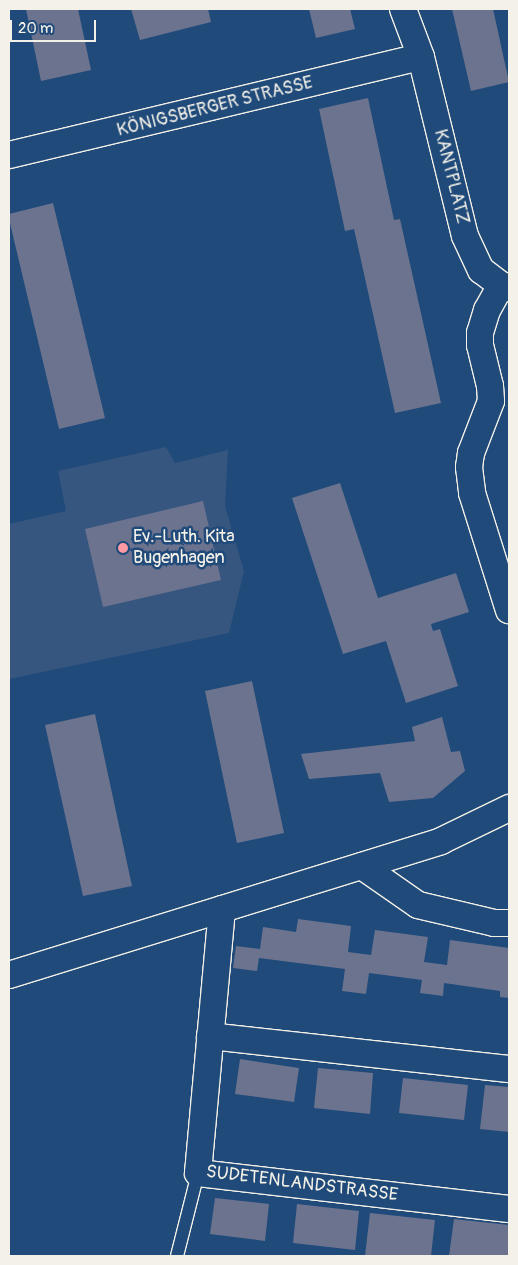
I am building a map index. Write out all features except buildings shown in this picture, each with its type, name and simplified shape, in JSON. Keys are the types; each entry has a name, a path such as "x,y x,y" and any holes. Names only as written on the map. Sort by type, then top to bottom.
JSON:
{"street":[{"name":"KANTPLATZ","path":"404,9 421,57 465,236 481,270 505,286 488,310 480,333 480,345 490,386 491,401 471,454 469,467 472,493 509,610"},
{"name":"KÖNIGSBERGER STRASSE","path":"9,155 421,57"},
{"path":"9,972 222,909 441,841 509,808"},
{"path":"362,866 418,905 494,923 509,923"},
{"name":"SUDETENLANDSTRASSE","path":"222,909 198,1173 509,1209"},
{"path":"210,1036 509,1069"}],"lane":[{"path":"176,1256 198,1173"}],"shaded area":[{"name":"Ev.-Luth. Kita Bugenhagen","path":"166,447 175,463 228,450 225,506 244,571 229,633 9,679 9,524 66,511 58,471"}],"place":[{"name":"Ev.-Luth. Kita Bugenhagen","path":"123,548"}]}
